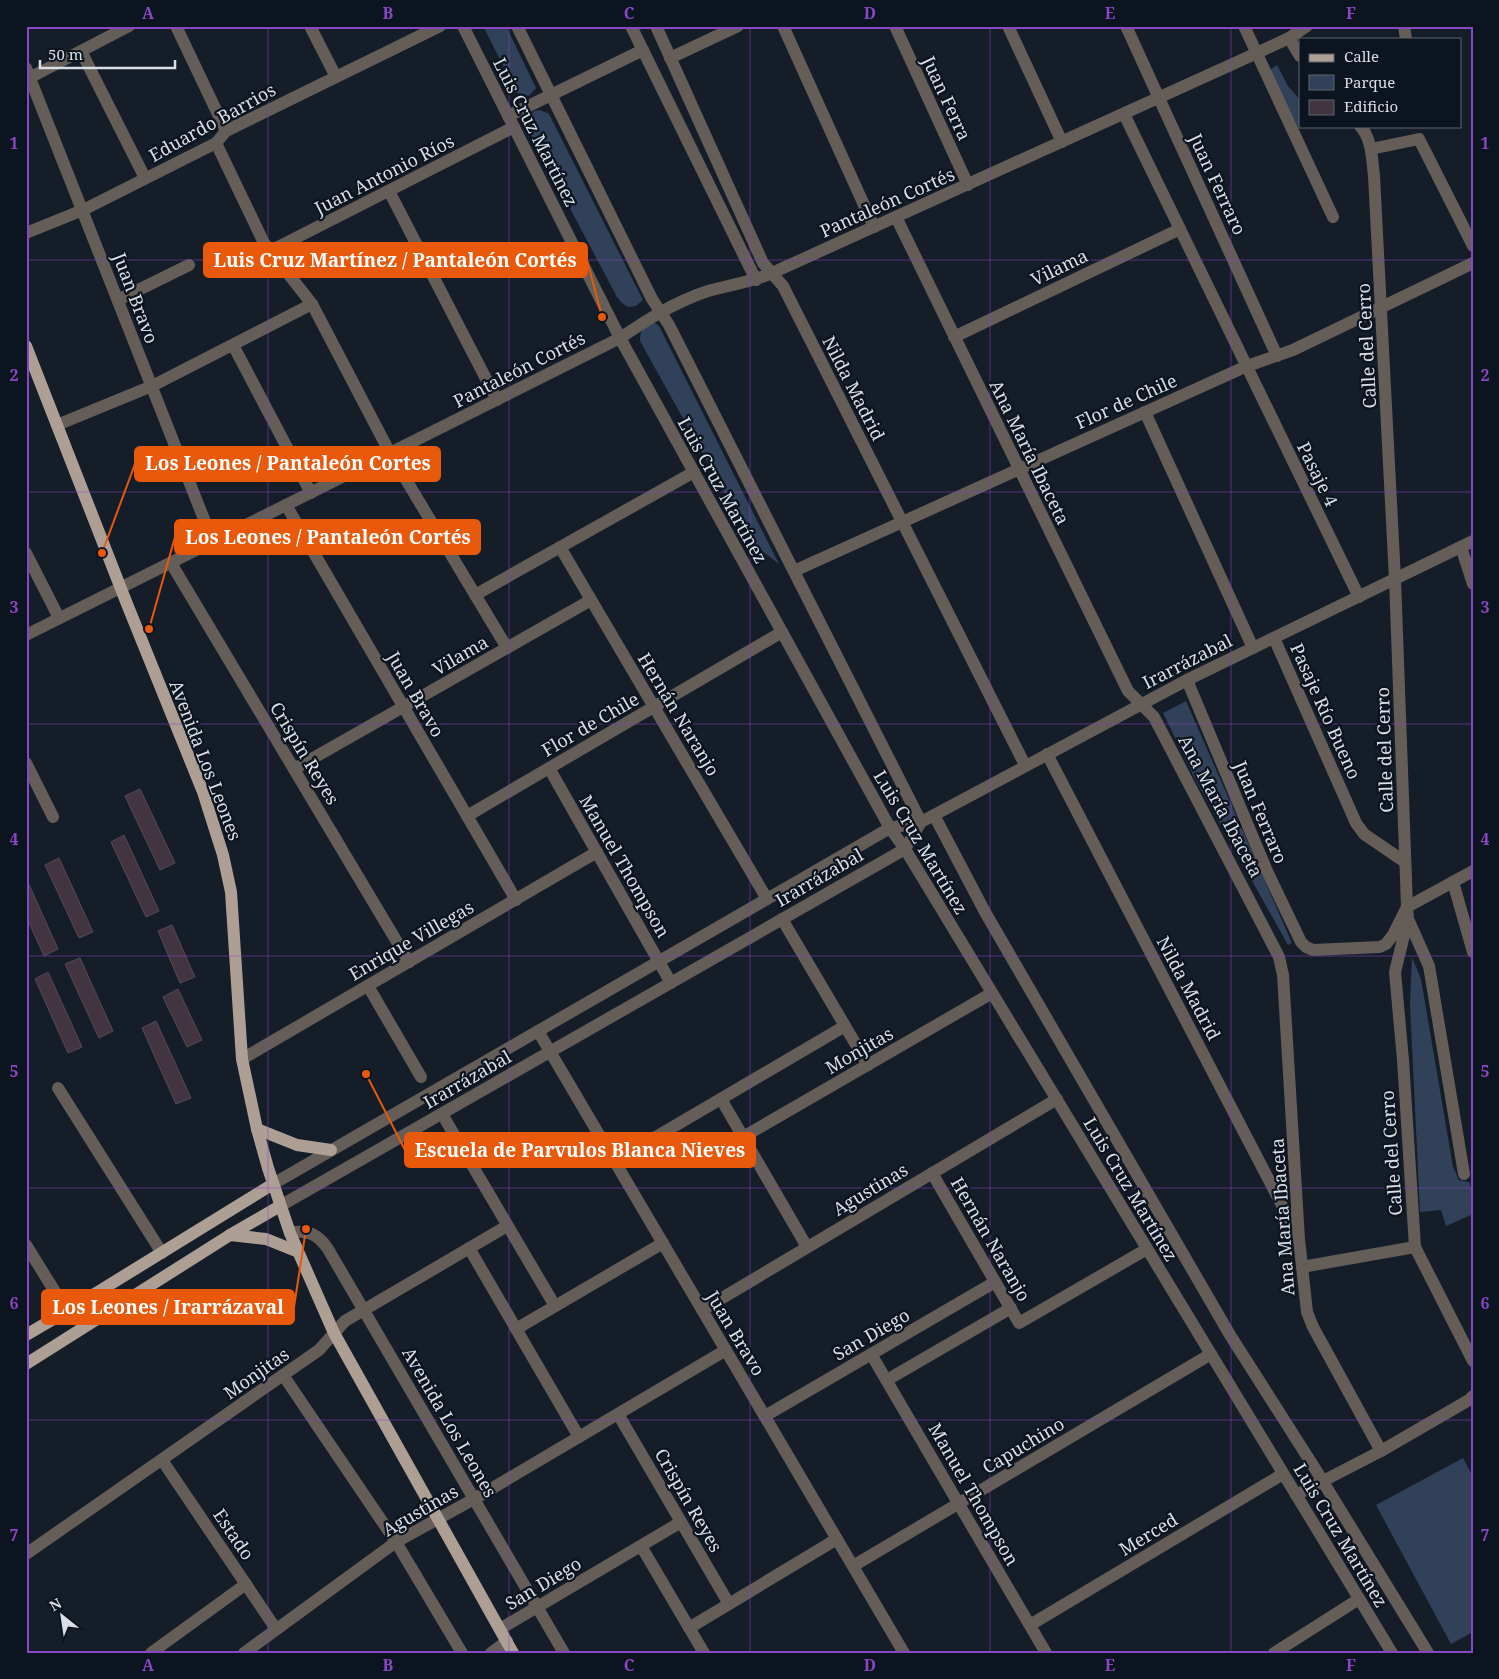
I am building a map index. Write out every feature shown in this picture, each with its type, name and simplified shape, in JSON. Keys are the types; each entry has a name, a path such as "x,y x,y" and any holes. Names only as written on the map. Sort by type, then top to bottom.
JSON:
{"main road":[{"name":"Avenida Los Leones","path":"26,346 120,588 203,792 223,855 231,892 242,1059 257,1129 272,1184 296,1251 334,1333 510,1647"},
{"path":"257,1129 297,1144 331,1150"},
{"name":"Irarrázabal","path":"26,1334 67,1311 272,1184"},
{"name":"Irarrázabal","path":"26,1364 230,1235 280,1206"},
{"path":"230,1235 266,1239 296,1251"}],"street":[{"path":"29,72 81,51 129,26"},
{"path":"176,26 226,131"},
{"path":"310,26 336,77"},
{"name":"Eduardo Barrios","path":"26,233 83,210 216,143 226,131 440,26"},
{"name":"Luis Cruz Martínez","path":"463,26 620,338 890,828 905,849 1392,1653"},
{"name":"Luis Cruz Martínez","path":"517,26 652,300 669,325 921,822"},
{"path":"631,26 756,280"},
{"name":"Nilda Madrid","path":"656,26 763,263 783,286 1025,766"},
{"path":"670,58 738,26"},
{"path":"783,26 874,227"},
{"name":"Juan Ferra","path":"895,26 968,185"},
{"path":"1008,26 1062,142"},
{"name":"Juan Ferraro","path":"1126,26 1277,356"},
{"path":"1244,26 1333,217"},
{"name":"Pantaleón Cortés","path":"26,635 620,338 660,312 683,300 756,280 772,273 1160,98 1289,38 1307,26"},
{"path":"1289,38 1299,54"},
{"name":"Juan Antonio Ríos","path":"270,251 389,191 511,122 550,95 643,50"},
{"path":"81,51 145,178"},
{"name":"Juan Bravo","path":"29,72 213,542"},
{"path":"1124,114 1246,366"},
{"name":"Calle del Cerro","path":"1362,128 1371,149 1374,176 1395,580 1408,913 1395,972 1403,1060 1415,1247 1473,1361"},
{"path":"1371,149 1418,133 1473,246"},
{"path":"216,143 259,235 312,304 390,453 507,648"},
{"path":"389,191 497,400"},
{"name":"Ana María Ibaceta","path":"896,218 1128,691 1154,717 1279,957 1283,975 1299,1239 1307,1312 1313,1327 1381,1451"},
{"name":"Vilama","path":"954,337 1180,229"},
{"name":"Flor de Chile","path":"794,571 1246,366 1293,350 1473,263"},
{"path":"118,300 189,265"},
{"path":"57,425 152,386 312,304"},
{"path":"233,344 310,493"},
{"name":"Pasaje 4","path":"1246,366 1359,597"},
{"path":"1145,412 1253,648"},
{"path":"475,595 694,472"},
{"name":"Juan Bravo","path":"286,505 516,900"},
{"name":"Irarrázabal","path":"272,1184 890,828 921,822 1187,680 1473,541"},
{"name":"Hernán Naranjo","path":"560,547 767,899"},
{"path":"1461,547 1473,584"},
{"path":"26,553 59,618"},
{"name":"Crispín Reyes","path":"171,563 409,962"},
{"name":"Vilama","path":"294,769 591,600"},
{"name":"Flor de Chile","path":"467,816 782,632"},
{"name":"Pasaje Río Bueno","path":"1274,638 1356,822 1364,834 1405,862"},
{"name":"Juan Ferraro","path":"1187,680 1271,879 1301,942 1313,950 1380,947 1386,944 1408,913"},
{"name":"Nilda Madrid","path":"1047,754 1299,1239"},
{"path":"26,763 53,817"},
{"name":"Manuel Thompson","path":"549,768 671,982"},
{"name":"Luis Cruz Martínez","path":"934,815 985,912 1230,1335 1428,1653"},
{"name":"Irarrázabal","path":"280,1206 905,849 921,822"},
{"name":"Enrique Villegas","path":"242,1059 597,852"},
{"path":"1464,1174 1429,966 1408,913 1453,882 1473,872"},
{"path":"1453,882 1473,952"},
{"path":"782,919 868,1065"},
{"path":"368,986 421,1077"},
{"name":"Monjitas","path":"743,1137 992,993"},
{"name":"Monjitas","path":"614,1161 845,1026"},
{"name":"Juan Bravo","path":"538,1031 853,1566 898,1651"},
{"path":"58,1088 162,1253"},
{"path":"721,1099 807,1247"},
{"name":"Agustinas","path":"702,1310 1057,1099"},
{"path":"442,1114 555,1306"},
{"name":"Hernán Naranjo","path":"932,1173 1020,1323 1147,1249"},
{"name":"Monjitas","path":"26,1554 319,1350 344,1321 508,1226"},
{"name":"Avenida Los Leones","path":"290,1233 304,1231 318,1237 328,1249 564,1653"},
{"path":"516,1329 663,1243"},
{"path":"26,1245 67,1311"},
{"path":"1302,1267 1415,1247"},
{"path":"469,1248 579,1437"},
{"name":"San Diego","path":"765,1416 995,1282"},
{"path":"887,1380 1011,1308"},
{"name":"Agustinas","path":"244,1653 396,1542 474,1499 726,1350"},
{"name":"Manuel Thompson","path":"871,1354 1046,1653"},
{"name":"Capuchino","path":"853,1566 1211,1354"},
{"path":"283,1375 396,1542 462,1653"},
{"path":"1296,1495 1381,1451 1473,1396"},
{"name":"Crispín Reyes","path":"618,1414 729,1604"},
{"name":"Estado","path":"162,1460 276,1629"},
{"name":"Merced","path":"1030,1625 1283,1474"},
{"name":"San Diego","path":"500,1629 681,1522"},
{"path":"689,1628 837,1539"},
{"path":"641,1546 704,1653"},
{"path":"151,1653 246,1584"},
{"path":"1274,1653 1359,1599"},
{"path":"491,1653 510,1647"}],"green space":[{"path":"483,26 506,26 536,88 529,96 517,93"},
{"path":"1277,65 1288,86 1299,99 1298,127 1270,73 1271,69"},
{"path":"540,110 549,114 643,300 636,306 628,307 617,297 527,127 525,119 534,111"},
{"path":"652,321 659,326 779,564 753,544 640,341 643,329"},
{"path":"1186,701 1292,943 1288,945 1194,777 1163,713"},
{"path":"1412,957 1421,979 1453,1167 1459,1180 1469,1182 1473,1194 1473,1214 1446,1226 1441,1210 1420,1212 1410,1005"},
{"path":"1463,1458 1473,1477 1473,1632 1451,1644 1376,1505"}],"building":[{"path":"140,789 175,863 160,870 125,796"},
{"path":"124,835 159,911 146,917 111,842"},
{"path":"59,858 93,932 79,938 45,865"},
{"path":"26,878 58,949 44,956 26,916"},
{"path":"172,925 195,977 180,983 158,931"},
{"path":"80,958 113,1031 99,1038 65,964"},
{"path":"48,972 82,1047 68,1053 35,979"},
{"path":"178,989 202,1040 187,1047 163,997"},
{"path":"156,1021 191,1098 176,1104 142,1028"}],"place":[{"name":"Luis Cruz Martínez / Pantaleón Cortés","path":"602,317"},
{"name":"Los Leones / Pantaleón Cortes","path":"102,553"},
{"name":"Los Leones / Pantaleón Cortés","path":"149,629"},
{"name":"Escuela de Parvulos Blanca Nieves","path":"366,1074"},
{"name":"Los Leones / Irarrázaval","path":"306,1229"}]}
